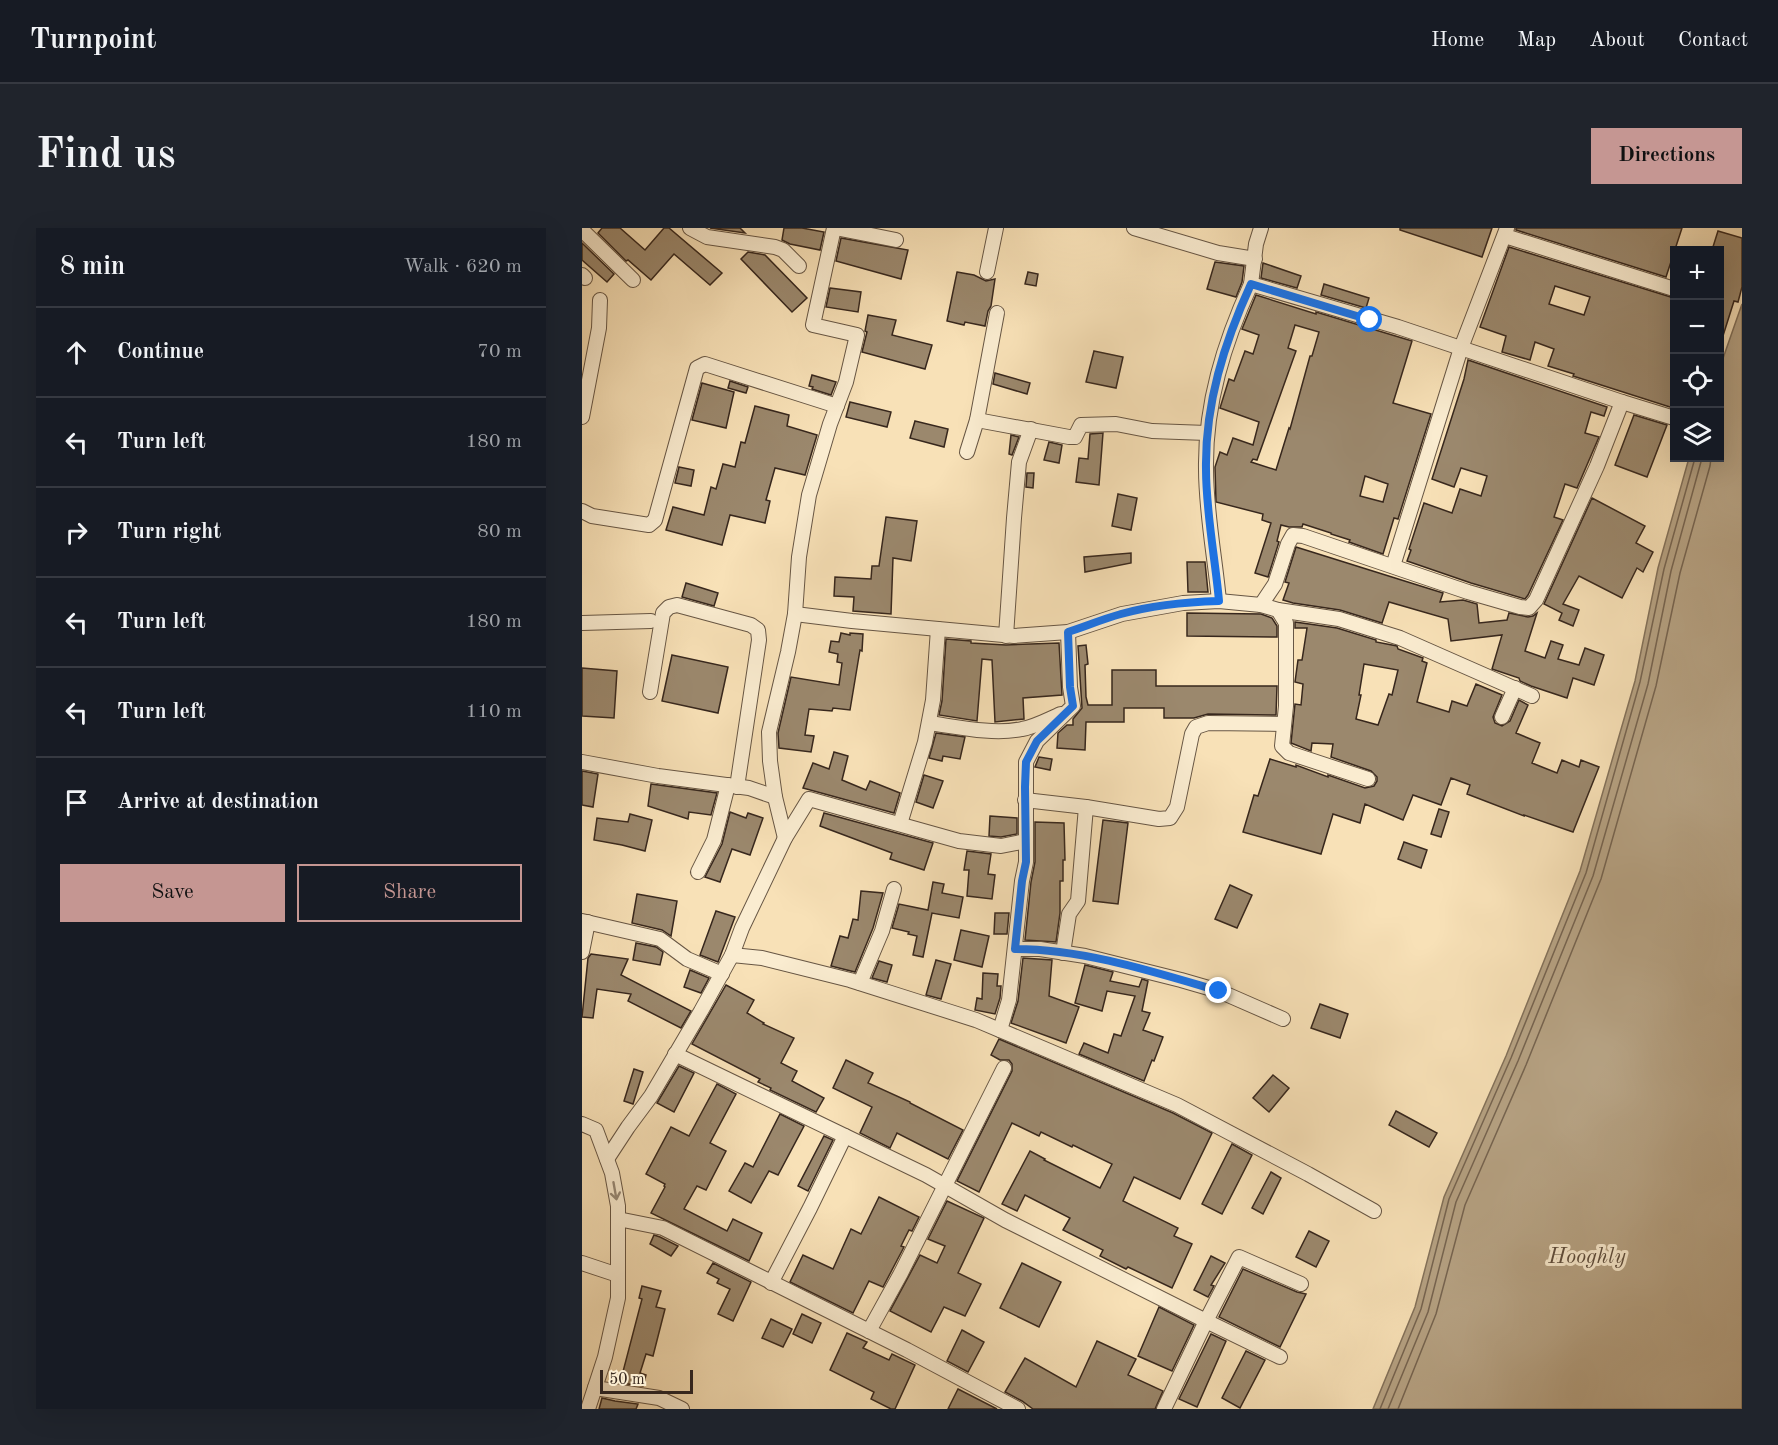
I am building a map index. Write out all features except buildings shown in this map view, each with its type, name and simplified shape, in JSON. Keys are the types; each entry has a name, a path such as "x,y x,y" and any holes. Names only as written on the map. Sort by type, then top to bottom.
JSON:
{"street":[{"path":"690,228 707,237 775,247 783,250 799,266"},
{"path":"785,838 770,761 769,732 795,614 799,557 809,495 846,382 857,335 813,325 834,228 896,240"},
{"path":"987,272 996,228"},
{"path":"1134,228 1218,253 1255,260"},
{"path":"1219,601 1210,529 1206,470 1207,433 1212,394 1221,359 1251,284 1256,244 1261,228"},
{"path":"582,230 633,279"},
{"path":"1393,566 1461,348 1506,232 1670,288"},
{"path":"1251,284 1461,348 1670,417"},
{"path":"582,417 599,328 600,300"},
{"path":"967,452 977,420 997,313"},
{"path":"582,510 592,516 649,525 655,520 697,368 705,364 837,406"},
{"path":"1261,605 1275,584 1293,535 1303,536 1468,592 1530,608 1536,600 1593,474 1622,402"},
{"path":"977,420 1075,437 1081,425 1116,424 1152,431 1207,433"},
{"path":"1006,636 1019,462 1031,429"},
{"path":"795,614 1006,636 1068,632 1122,614 1183,603 1219,601 1261,605 1278,610 1339,619 1400,638 1532,696"},
{"path":"650,692 663,613 669,607 688,608 751,625 758,630 759,640 732,786 714,840 698,872"},
{"path":"1278,610 1286,623 1286,706 1282,746 1289,753 1368,779"},
{"path":"582,622 651,621"},
{"path":"900,824 929,723 938,629"},
{"path":"1000,1030 1009,1000 1026,862 1026,762 1037,741 1073,706 1068,632"},
{"path":"1502,717 1515,688"},
{"path":"929,723 991,730 1022,729 1067,712"},
{"path":"1025,800 1159,819 1170,818 1176,807 1192,734 1196,727 1208,723 1284,724"},
{"path":"582,762 658,776 749,788 776,797"},
{"path":"607,1159 651,1096 722,974 785,838 809,799 959,841 1001,846 1026,842"},
{"path":"1063,952 1069,914 1078,901 1086,807"},
{"path":"860,983 882,931 894,889"},
{"path":"582,952 585,922 660,939 687,959 722,974"},
{"path":"1015,949 1040,949 1085,956 1219,991 1283,1019"},
{"path":"732,955 762,958 860,983 976,1020 1177,1105 1374,1211"},
{"path":"675,1054 946,1186 1005,1220 1280,1357"},
{"path":"869,1331 946,1186 1004,1068"},
{"path":"582,1124 596,1130 612,1173 618,1206 618,1298 605,1358 588,1409"},
{"path":"771,1283 845,1136"},
{"path":"618,1219 663,1228 869,1331 1018,1409"},
{"path":"1164,1409 1239,1257 1301,1284"},
{"path":"582,1263 618,1275"},
{"path":"595,1388 659,1398 682,1409"}],"water":[{"name":"Hooghly","path":"1742,304 1742,1409 1373,1409 1415,1307 1444,1197 1506,1056 1580,871 1635,681 1658,568 1688,462 1724,462 1724,356"}],"route":[{"path":"1219,991 1085,956 1040,949 1015,949 1026,862 1026,762 1037,741 1073,706 1068,632 1148,608 1219,601 1210,529 1206,470 1207,428 1212,394 1221,359 1251,284 1370,320"}]}
